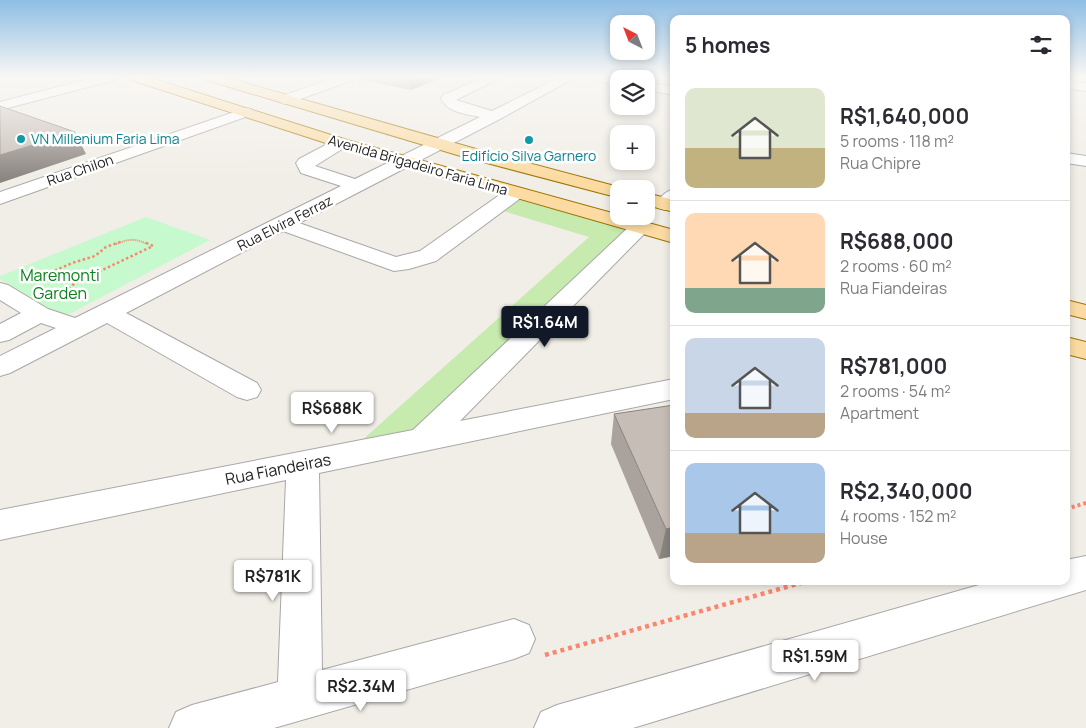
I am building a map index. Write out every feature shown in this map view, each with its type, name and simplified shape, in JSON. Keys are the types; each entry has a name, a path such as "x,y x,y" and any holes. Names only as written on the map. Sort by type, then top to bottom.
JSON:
{"main road":[{"name":"Avenida Brigadeiro Faria Lima","path":"243,111 341,143 670,236"},
{"name":"Avenida Brigadeiro Faria Lima","path":"322,111 439,145 610,190"},
{"path":"655,200 670,202"},
{"path":"1070,308 1086,312"},
{"path":"1070,347 1086,351"}],"street":[{"path":"474,111 495,116"},
{"name":"Rua Elvira Ferraz","path":"0,367 505,111"},
{"name":"Rua Chilon","path":"0,198 246,112"},
{"path":"341,143 305,163 308,169 359,186"},
{"path":"1070,159 1086,161"},
{"path":"283,224 394,264 409,262 428,256 515,193"},
{"path":"422,440 640,228"},
{"path":"0,290 42,302 75,330"},
{"path":"0,334 42,302"},
{"path":"108,313 247,390"},
{"name":"Rua Fiandeiras","path":"0,525 670,390"},
{"path":"300,698 302,464"},
{"path":"1070,577 1086,572"},
{"path":"557,728 1042,585"},
{"path":"192,728 514,639"}],"path":[{"path":"24,284 72,262 96,256 106,247 129,239 136,239 153,246 77,282 42,302"},
{"path":"1070,508 1086,503"}],"green space":[{"path":"516,199 627,229 418,429 360,442 589,237 500,210"},
{"name":"Maremonti Garden","path":"146,217 210,240 58,320 0,279 0,276"}],"building":[{"path":"0,111 14,111 75,132 0,155"},
{"path":"670,406 670,528 666,529 614,414"}],"place":[{"name":"VN Millenium Faria Lima","path":"21,139"},
{"name":"Edifício Silva Garnero","path":"529,140"}]}
